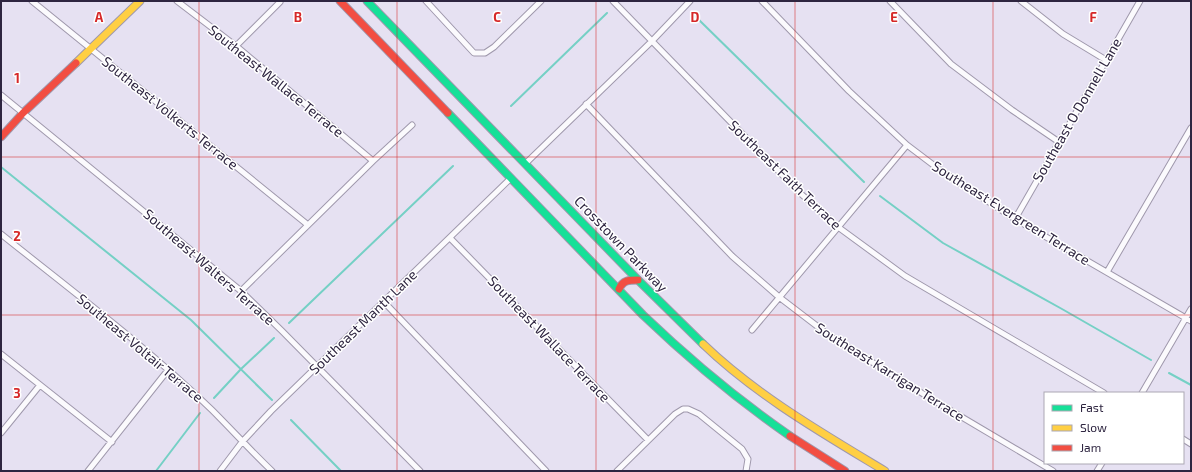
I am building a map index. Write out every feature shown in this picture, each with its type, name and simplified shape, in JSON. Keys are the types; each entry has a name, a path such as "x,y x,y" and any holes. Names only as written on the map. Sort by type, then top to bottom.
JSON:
{"main road":[{"path":"1,137 140,1"},
{"path":"340,1 680,351 734,396 780,430 845,471"},
{"name":"Crosstown Parkway","path":"367,1 638,280 711,351 748,382 809,425 885,471"},
{"path":"619,289 623,282 627,280 638,280"}],"street":[{"name":"Southeast Volkerts Terrace","path":"32,1 308,225"},
{"name":"Southeast Wallace Terrace","path":"177,1 236,46 373,161"},
{"path":"426,1 474,53 485,53 494,47 541,1"},
{"name":"Southeast Faith Terrace","path":"613,1 800,193 838,228 905,276 1102,392"},
{"path":"525,164 652,41 690,1"},
{"name":"Southeast Evergreen Terrace","path":"762,1 849,91 907,145 940,170 1015,219 1191,321"},
{"path":"890,1 951,64 1012,110 1059,142"},
{"path":"1021,1 1063,34 1106,60"},
{"name":"Southeast O Donnell Lane","path":"1015,219 1140,1"},
{"path":"236,46 280,2"},
{"name":"Southeast Walters Terrace","path":"1,95 241,291 420,471"},
{"name":"Southeast Karrigan Terrace","path":"586,104 732,256 779,297 830,336 933,400 1053,471"},
{"path":"241,291 373,161 412,125"},
{"path":"1107,272 1191,128"},
{"path":"752,330 907,145"},
{"name":"Southeast Manth Lane","path":"220,471 242,442 270,411 318,367 511,178"},
{"name":"Southeast Voltair Terrace","path":"1,234 113,323 168,370 212,410 272,471"},
{"name":"Southeast Wallace Terrace","path":"450,238 648,440"},
{"path":"384,302 546,471"},
{"path":"1143,392 1191,309"},
{"path":"1,354 112,442"},
{"path":"88,471 168,370"},
{"path":"1,433 40,385"},
{"path":"617,471 675,414 683,409 694,410 745,453 748,459 746,471"}],"waterway":[{"path":"511,106 607,13"},
{"path":"695,16 864,182"},
{"path":"289,323 453,166"},
{"path":"1,167 191,320 272,400"},
{"path":"880,196 943,243 1151,360"},
{"path":"214,398 241,369 274,338"},
{"path":"1169,373 1191,385"},
{"path":"156,471 200,413"},
{"path":"291,420 341,471"}],"traffic: fast":[{"path":"367,1 638,280 703,344"},
{"path":"448,113 643,315 714,378 790,436"}],"traffic: slow":[{"path":"76,63 140,1"},
{"path":"703,344 723,363 767,397 814,428 885,471"}],"traffic: jam":[{"path":"340,1 448,113"},
{"path":"1,137 23,113 76,63"},
{"path":"619,289 622,284 627,281 638,280"},
{"path":"790,436 845,471"}]}
